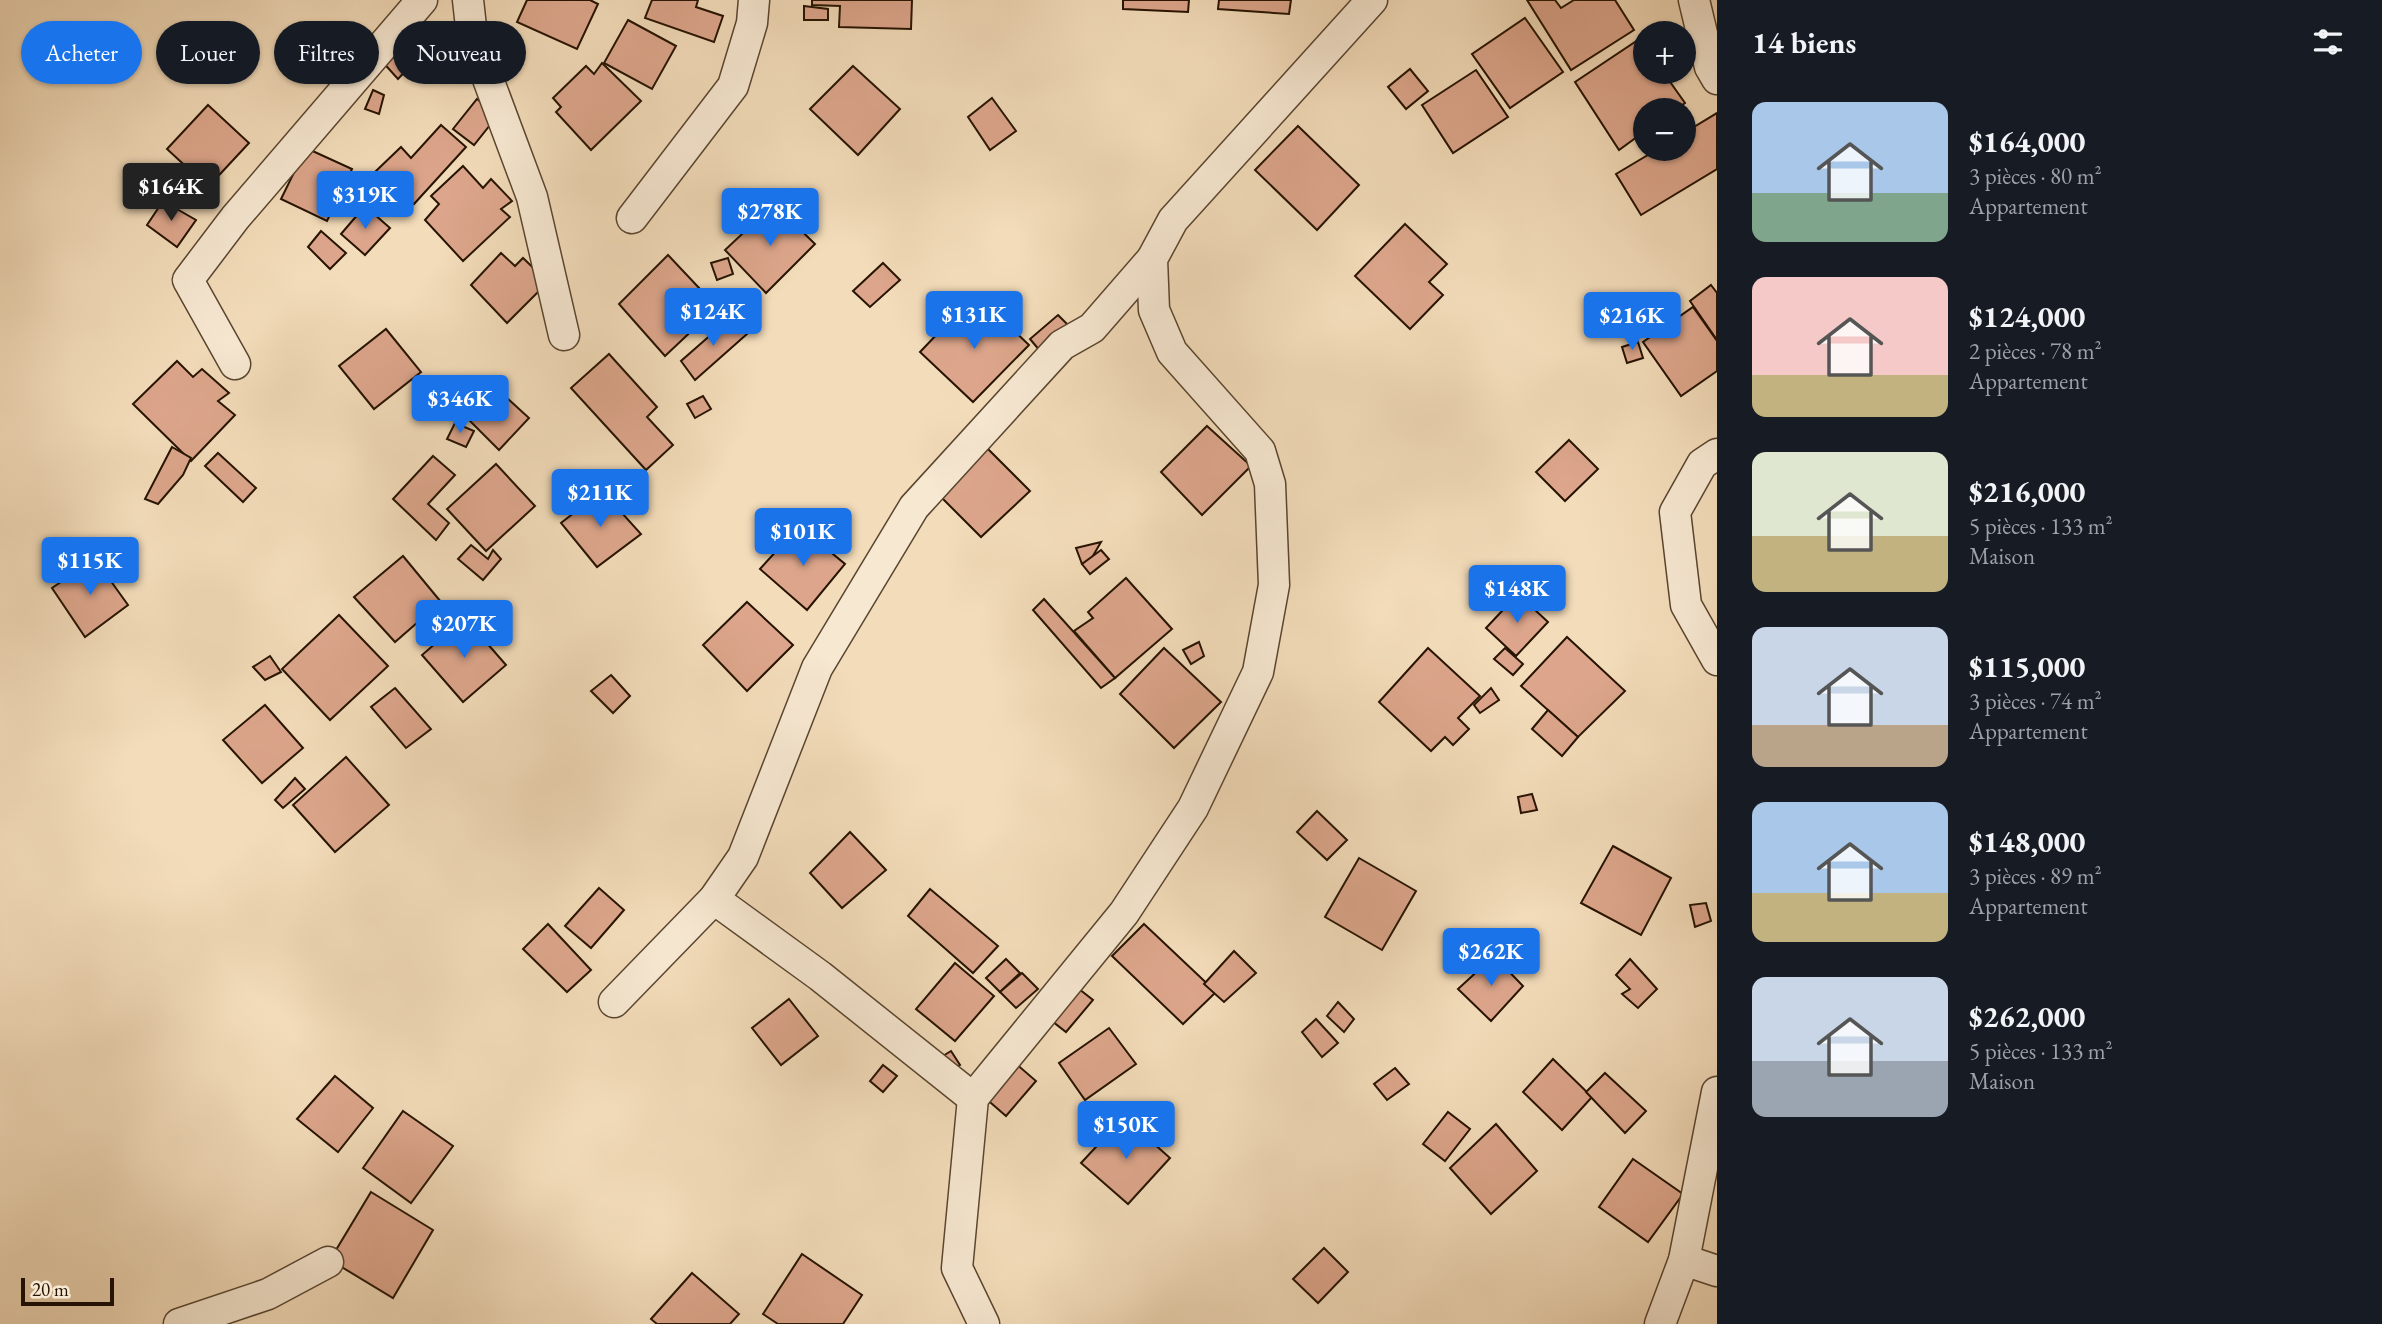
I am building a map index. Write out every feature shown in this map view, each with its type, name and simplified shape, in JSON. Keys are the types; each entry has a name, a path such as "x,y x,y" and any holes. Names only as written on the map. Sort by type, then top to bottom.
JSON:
{"street":[{"path":"235,364 188,280 235,218 422,0"},
{"path":"468,0 472,36 532,197 564,335"},
{"path":"632,218 733,86 752,23 754,0"},
{"path":"614,1002 714,899 743,857 817,668 914,507 1062,345 1092,328 1152,259 1173,220 1372,0"},
{"path":"1694,0 1710,67 1717,79"},
{"path":"984,1324 957,1269 973,1098 1124,913 1193,808 1258,672 1273,585 1270,484 1260,452 1172,352 1154,310 1152,259"},
{"path":"1717,454 1702,464 1675,512 1686,605 1717,660"},
{"path":"714,899 820,976 973,1098"},
{"path":"1660,1324 1684,1260 1717,1092"},
{"path":"1684,1260 1717,1271"},
{"path":"179,1324 268,1294 328,1262"}],"building":[{"path":"527,0 590,0 598,4 577,49 526,26 526,21 517,21"},
{"path":"652,0 698,0 696,7 723,16 714,42 645,18"},
{"path":"812,0 912,0 911,29 839,27 840,6 812,5"},
{"path":"1123,0 1189,0 1188,12 1123,9"},
{"path":"1219,0 1291,0 1289,14 1218,9"},
{"path":"1527,0 1555,0 1561,8 1574,0 1615,0 1633,31 1571,70"},
{"path":"804,6 828,9 828,20 804,20"},
{"path":"1525,18 1563,72 1510,108 1472,54"},
{"path":"628,20 676,46 652,89 604,63"},
{"path":"1633,43 1633,84 1672,84 1681,98 1633,98 1633,140 1619,150 1575,82"},
{"path":"393,44 393,73 379,58"},
{"path":"602,63 641,101 591,150 556,112 561,107 553,98 586,66 594,74"},
{"path":"853,66 900,109 858,155 810,109"},
{"path":"1410,69 1428,91 1406,109 1388,87"},
{"path":"1476,70 1508,117 1453,153 1422,105"},
{"path":"373,90 384,95 379,114 365,109"},
{"path":"992,98 1016,131 990,150 968,117"},
{"path":"477,99 498,115 474,145 453,129"},
{"path":"208,105 249,143 208,187 167,149"},
{"path":"1717,113 1717,169 1641,215 1616,174 1638,161 1696,161 1696,126"},
{"path":"441,125 466,147 414,204 376,171 401,147 411,158"},
{"path":"1298,126 1359,185 1317,230 1255,170"},
{"path":"306,148 352,169 327,221 281,199"},
{"path":"463,166 483,188 491,179 512,201 501,209 510,217 463,261 425,220 439,204 431,196"},
{"path":"163,201 196,220 177,247 147,225"},
{"path":"774,204 815,244 766,293 725,250"},
{"path":"365,206 390,228 365,255 341,234"},
{"path":"1405,224 1447,264 1429,282 1443,295 1410,329 1355,276"},
{"path":"321,231 346,253 330,269 308,247"},
{"path":"501,253 515,266 523,258 548,282 507,323 471,285"},
{"path":"668,255 717,307 665,356 619,304"},
{"path":"728,258 733,274 717,280 711,263"},
{"path":"883,263 900,280 870,307 853,291"},
{"path":"1711,285 1717,293 1717,340 1690,301"},
{"path":"1693,307 1717,341 1717,371 1681,396 1643,342"},
{"path":"962,308 976,322 990,308 1029,345 973,402 920,352"},
{"path":"1058,315 1074,331 1046,358 1030,339"},
{"path":"730,318 747,334 695,380 681,361"},
{"path":"386,329 421,372 374,409 339,366"},
{"path":"1638,342 1643,358 1627,363 1622,347"},
{"path":"609,354 657,407 647,417 673,445 646,470 571,388"},
{"path":"177,361 193,377 202,369 229,393 218,401 235,415 191,461 133,404"},
{"path":"496,388 529,418 499,450 469,420"},
{"path":"703,396 711,409 695,418 687,404"},
{"path":"455,423 474,431 466,447 447,439"},
{"path":"1207,426 1251,466 1202,515 1161,472"},
{"path":"1569,440 1598,469 1565,501 1536,472"},
{"path":"984,445 1030,491 981,537 938,494"},
{"path":"172,447 191,458 183,475 158,504 145,499"},
{"path":"218,453 256,488 243,502 205,466"},
{"path":"433,456 455,475 428,504 449,523 436,540 393,499"},
{"path":"496,464 535,506 486,551 447,509"},
{"path":"602,491 641,534 597,567 561,523"},
{"path":"799,526 845,564 807,610 760,569"},
{"path":"1101,542 1090,561 1082,564 1076,548"},
{"path":"471,545 488,559 493,550 501,559 483,580 458,559"},
{"path":"1101,550 1109,559 1090,574 1082,564"},
{"path":"403,556 441,602 395,642 354,597"},
{"path":"95,559 128,605 85,637 52,588"},
{"path":"1126,578 1172,629 1115,678 1074,631 1093,618 1088,612"},
{"path":"1518,594 1548,622 1516,656 1486,628"},
{"path":"1044,599 1115,678 1101,688 1033,610"},
{"path":"747,602 793,645 747,691 703,645"},
{"path":"339,615 388,666 330,720 282,669"},
{"path":"465,618 506,665 463,702 422,655"},
{"path":"1567,637 1625,691 1578,737 1521,686"},
{"path":"1199,642 1204,656 1191,664 1183,650"},
{"path":"1164,648 1221,702 1174,748 1120,694"},
{"path":"1428,648 1480,696 1458,718 1469,729 1453,745 1445,737 1431,751 1379,702"},
{"path":"1505,648 1523,664 1513,675 1494,659"},
{"path":"270,656 281,672 265,680 253,667"},
{"path":"611,675 630,696 613,713 591,691"},
{"path":"395,688 431,729 406,748 371,707"},
{"path":"1491,688 1499,700 1480,713 1474,705"},
{"path":"265,705 303,748 262,783 223,740"},
{"path":"1548,710 1578,737 1562,756 1532,729"},
{"path":"346,757 389,805 335,852 293,805"},
{"path":"295,778 305,789 283,808 275,800"},
{"path":"1532,794 1537,810 1521,813 1518,797"},
{"path":"1317,811 1347,840 1327,860 1297,832"},
{"path":"850,832 886,870 842,908 810,873"},
{"path":"1613,846 1671,878 1641,935 1581,903"},
{"path":"1359,858 1416,891 1382,950 1325,917"},
{"path":"599,888 624,910 591,948 565,926"},
{"path":"930,889 998,946 973,973 908,916"},
{"path":"1706,903 1711,921 1695,927 1690,905"},
{"path":"548,924 591,970 567,992 523,949"},
{"path":"1144,924 1216,992 1183,1024 1112,956"},
{"path":"1234,951 1256,973 1224,1002 1204,984"},
{"path":"1494,956 1523,986 1491,1021 1458,989"},
{"path":"1006,959 1020,973 1000,992 986,978"},
{"path":"1630,959 1657,989 1638,1008 1622,994 1630,989 1616,975"},
{"path":"955,963 994,996 955,1041 916,1009"},
{"path":"1022,973 1038,989 1016,1008 1000,992"},
{"path":"1079,989 1093,1000 1066,1032 1052,1021"},
{"path":"789,999 818,1036 781,1065 752,1028"},
{"path":"1338,1002 1354,1019 1344,1032 1327,1016"},
{"path":"1316,1019 1338,1043 1322,1057 1302,1032"},
{"path":"1109,1028 1136,1064 1085,1100 1059,1063"},
{"path":"951,1051 960,1065 946,1073 938,1059"},
{"path":"1553,1059 1592,1097 1562,1130 1523,1092"},
{"path":"1014,1062 1036,1081 1006,1116 984,1097"},
{"path":"883,1065 897,1076 883,1092 870,1081"},
{"path":"1395,1068 1409,1084 1387,1100 1374,1084"},
{"path":"1605,1073 1646,1111 1625,1133 1586,1092"},
{"path":"335,1076 373,1108 338,1152 297,1119"},
{"path":"403,1111 453,1146 411,1203 363,1168"},
{"path":"1448,1112 1470,1129 1445,1161 1423,1144"},
{"path":"1124,1117 1170,1158 1128,1204 1081,1163"},
{"path":"1496,1124 1537,1171 1491,1214 1450,1168"},
{"path":"1633,1159 1683,1194 1648,1242 1599,1207"},
{"path":"371,1192 433,1230 393,1298 330,1260"},
{"path":"1324,1248 1348,1272 1318,1303 1293,1279"},
{"path":"802,1254 862,1295 843,1324 778,1324 763,1314"},
{"path":"692,1273 739,1314 730,1324 657,1324 651,1319"}]}
